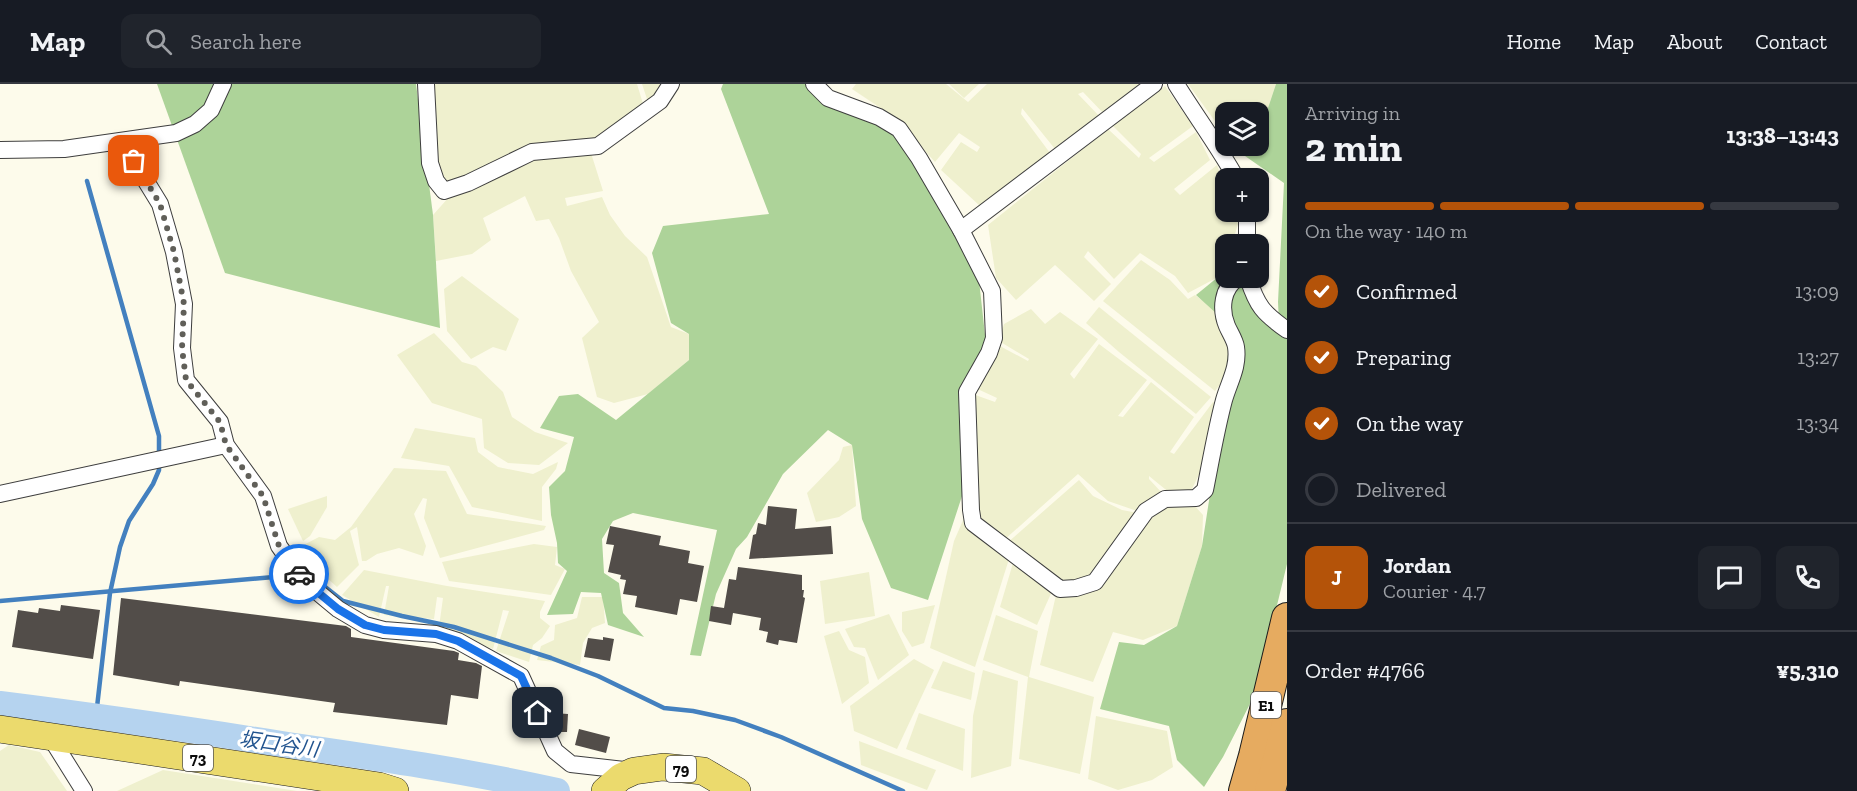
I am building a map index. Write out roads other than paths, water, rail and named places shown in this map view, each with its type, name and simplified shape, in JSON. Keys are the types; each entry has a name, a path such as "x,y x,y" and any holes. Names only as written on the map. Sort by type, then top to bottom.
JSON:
{"highway":[{"name":"E1","path":"1244,791 1287,618"},
{"name":"E1","path":"1270,791 1287,724"}],"main road":[{"name":"73","path":"0,729 379,786 395,791"},
{"name":"79","path":"620,780 663,767 703,771 737,791"}],"street":[{"path":"0,150 64,149 176,133 195,124 211,110 223,84"},
{"path":"426,84 430,163 436,181 444,191 468,183 532,152 598,146 660,101 671,84"},
{"path":"814,84 828,98 879,117 899,129 919,158 961,230 992,291 994,338 989,353 967,392 973,523 1060,590 1095,582 1146,511 1166,499 1196,498 1205,490 1224,399 1236,367 1236,345 1222,312 1224,294 1228,288"},
{"path":"961,230 1154,84"},
{"path":"1176,84 1230,168"},
{"path":"123,142 160,204 174,252 184,304 182,348 186,380 220,422 226,445 263,496 279,546 303,580 338,609 365,625 384,630 436,634 458,641 521,676 555,751 571,764 620,780"},
{"path":"1251,288 1264,313 1287,330"},
{"path":"0,494 226,445"},
{"path":"49,735 84,791"}],"waterway":[{"path":"87,181 159,436 159,456"},
{"path":"96,716 110,593 120,547 129,521 153,484 159,464"},
{"path":"310,575 343,601 454,627 551,658 598,676 664,708 693,711 735,720 781,737 903,791"},
{"path":"0,601 285,576"},
{"name":"坂口谷川","path":"0,704 389,760 557,791"}]}
